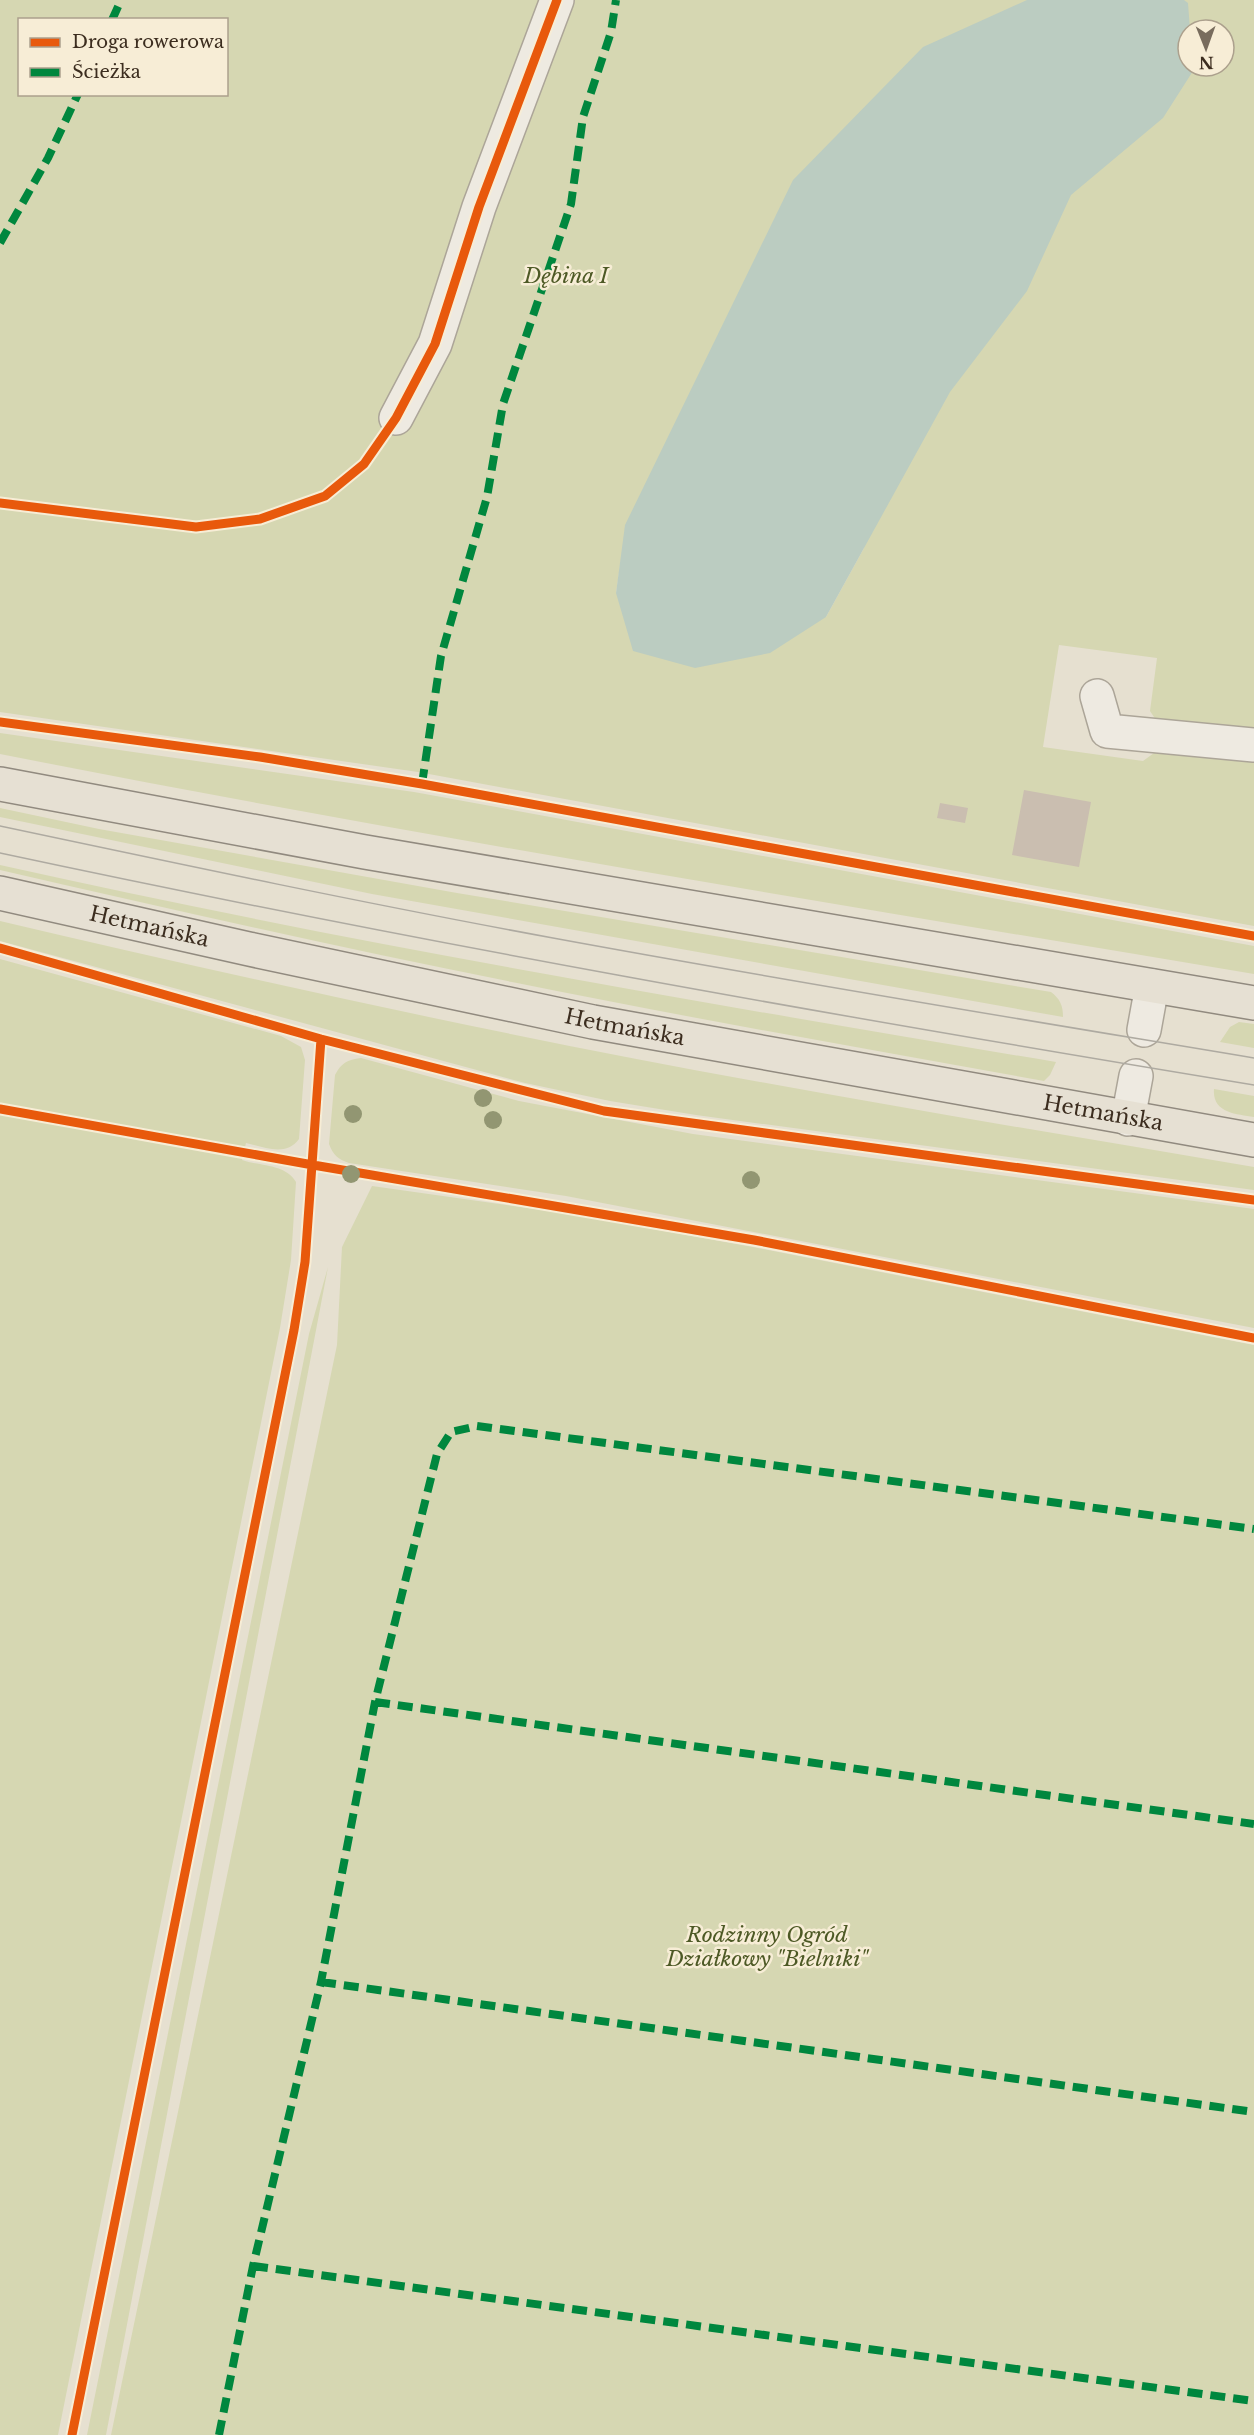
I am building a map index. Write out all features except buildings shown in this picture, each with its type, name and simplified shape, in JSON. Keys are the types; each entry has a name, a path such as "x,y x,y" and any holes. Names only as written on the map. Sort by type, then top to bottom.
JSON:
{"main road":[{"path":"0,784 364,852 1254,1003"},
{"name":"Hetmańska","path":"0,893 249,950 582,1020 1254,1140"}],"lane":[{"path":"396,418 435,344 478,207 557,0"},
{"path":"1097,696 1107,731 1254,745"},
{"path":"1144,1030 1152,986"},
{"path":"1128,1119 1136,1076"}],"green space":[{"name":"Dębina I","path":"0,0 1254,0 1254,732 1158,723 1150,711 1157,658 1059,645 1043,747 1143,761 1154,753 1254,762 1254,926 418,772 0,712","holes":["623,546 864,547 826,617 616,593"]},
{"path":"0,733 414,792 1254,946 1254,974 626,869 156,784 0,754"},
{"path":"0,808 99,829 457,893 1051,992 1060,1003 1063,1017 372,894 0,817"},
{"path":"0,865 263,920 526,971 1056,1062 1050,1075 1044,1081 711,1021 512,982 192,914 0,870"},
{"path":"0,921 284,986 569,1046 822,1093 1254,1167 1254,1190 696,1115 610,1101 525,1083 0,941"},
{"path":"0,959 281,1036 301,1047 305,1060 299,1139 294,1145 281,1149 246,1143 242,1160 272,1166 292,1176 296,1182 291,1260 280,1328 58,2435 0,2435"},
{"path":"1239,1022 1254,1024 1254,1048 1220,1042 1230,1027"},
{"path":"361,1058 519,1101 693,1134 1254,1209 1254,1328 566,1196 349,1163 336,1156 329,1144 335,1075 345,1063"},
{"path":"1214,1089 1254,1096 1254,1117 1221,1108 1214,1097"},
{"name":"Rodzinny Ogród Działkowy \"Bielniki\"","path":"372,1186 564,1213 753,1247 1254,1345 1254,2435 111,2435 337,1345 342,1247"},
{"path":"328,1267 106,2435 87,2435 309,1334"}],"shaded area":[{"path":"1027,0 1184,0 1188,3 1189,18 1176,18 1176,78 1189,78 1163,118 1071,195 1027,291 950,392 826,617 770,653 695,668 633,651 616,593 625,525 793,180 923,47"}],"tram line":[{"path":"0,826 345,898 553,938 815,985 1254,1058"},
{"path":"0,853 469,947 939,1032 1254,1085"}],"marked path":[{"path":"113,18 121,0"},
{"path":"422,784 441,656 487,497 503,404 571,204 583,117 611,32 616,0"},
{"path":"0,243 48,158 77,96"},
{"path":"219,2435 253,2266 321,1982 375,1702 437,1454 451,1432 477,1426 1254,1529"},
{"path":"375,1702 1254,1824"},
{"path":"321,1982 1254,2112"},
{"path":"253,2266 1254,2401"}],"cycle path":[{"path":"0,503 196,527 260,519 325,496 364,464 396,418 435,344 479,207 557,0"},
{"path":"0,722 260,757 422,784 1254,936"},
{"path":"0,948 321,1039 604,1111 1254,1200"},
{"path":"72,2435 294,1330 305,1262 321,1039"},
{"path":"0,1109 754,1240 1254,1338"}]}
